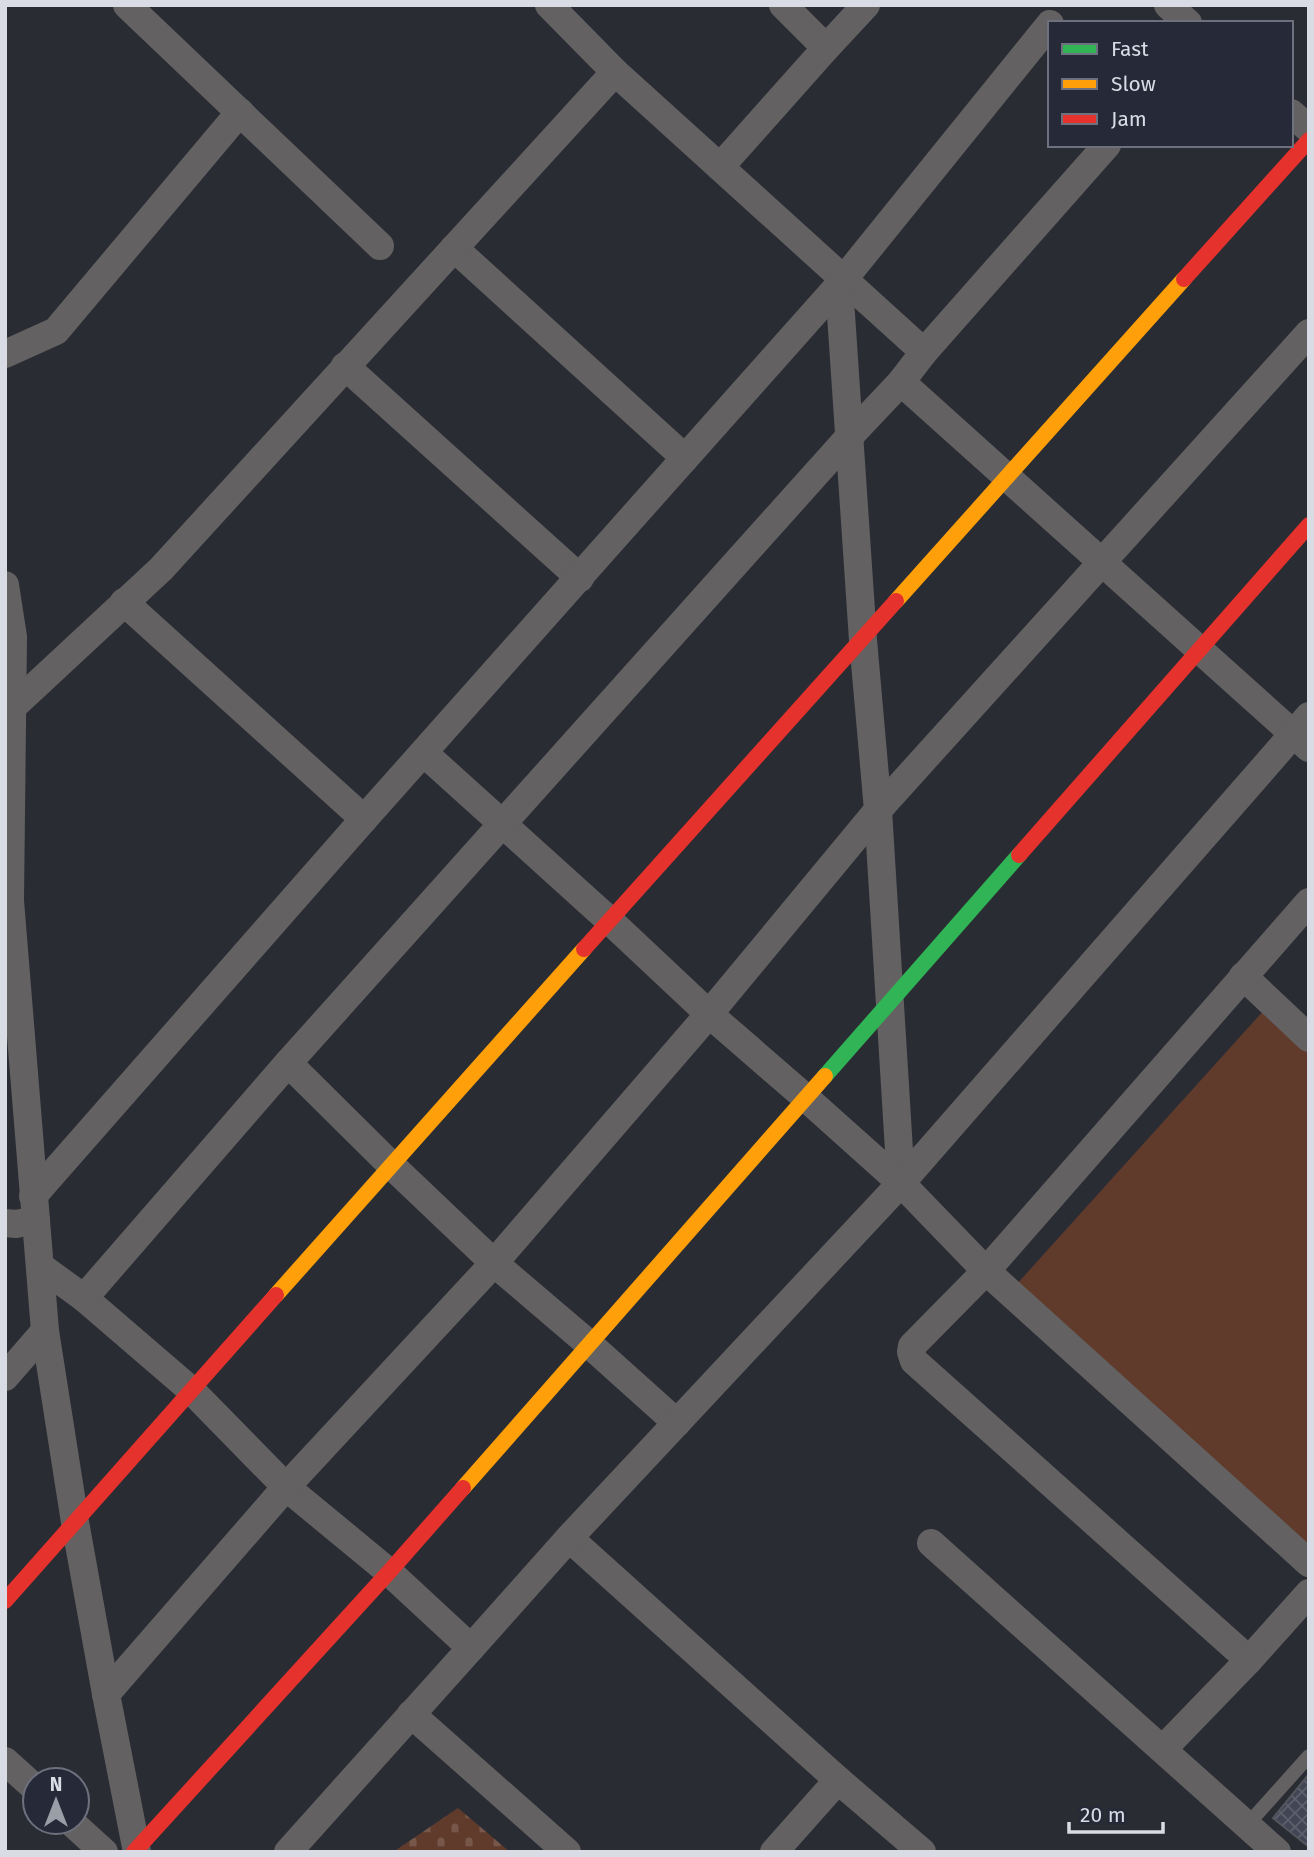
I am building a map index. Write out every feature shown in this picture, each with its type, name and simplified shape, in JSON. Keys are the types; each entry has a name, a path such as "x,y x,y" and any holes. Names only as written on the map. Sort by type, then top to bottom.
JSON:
{"street":[{"path":"127,5 380,246"},
{"path":"549,5 615,72 841,282 924,352"},
{"path":"783,5 826,48"},
{"path":"720,167 866,5"},
{"path":"1053,21 1065,5"},
{"path":"1168,5 1186,21"},
{"path":"5,1223 16,1224 35,1208 364,819 841,282 1048,28"},
{"path":"9,711 161,569 615,72"},
{"path":"5,354 56,331 240,113"},
{"path":"1293,115 1309,129"},
{"path":"5,1601 610,920 1309,140"},
{"path":"84,1298 288,1063 901,382 924,352 1105,147"},
{"path":"454,248 685,457"},
{"path":"841,282 849,437 878,810 901,1183"},
{"path":"106,1694 286,1487 494,1263 709,1014 878,810 1309,333"},
{"path":"345,366 580,578"},
{"path":"288,1852 569,1538 901,1183 1303,732 1199,650 901,382"},
{"path":"136,1851 389,1572 1309,525"},
{"path":"5,585 13,637 9,711 8,903 45,1331 75,1522 136,1851"},
{"path":"124,602 364,819"},
{"path":"424,752 610,920 709,1014 901,1183 986,1271 1309,1563"},
{"path":"1249,1660 914,1361 911,1352 912,1346 986,1271 1309,902"},
{"path":"1243,976 1309,1038"},
{"path":"288,1063 391,1166 494,1263 677,1423"},
{"path":"40,1266 84,1298 191,1390 286,1487 389,1572 471,1648"},
{"path":"5,1377 45,1331"},
{"path":"569,1538 922,1852"},
{"path":"931,1543 1277,1852"},
{"path":"1163,1749 1309,1593"},
{"path":"411,1714 567,1852"},
{"path":"5,1761 21,1775"},
{"path":"774,1852 838,1780"},
{"path":"86,1836 104,1852"}],"lane":[{"path":"1248,1825 1309,1756"}],"green space":[{"path":"1265,1009 1309,1051 1309,1545 1016,1285"},
{"path":"458,1808 510,1852 393,1852"}],"building":[{"path":"1309,1774 1309,1847 1273,1818"}],"traffic: fast":[{"path":"825,1076 1019,855"}],"traffic: slow":[{"path":"896,601 1184,279"},
{"path":"276,1295 584,949"},
{"path":"463,1488 825,1076"}],"traffic: jam":[{"path":"1184,279 1309,140"},
{"path":"1019,855 1309,525"},
{"path":"584,949 896,601"},
{"path":"5,1601 276,1295"},
{"path":"134,1852 463,1488"}]}
